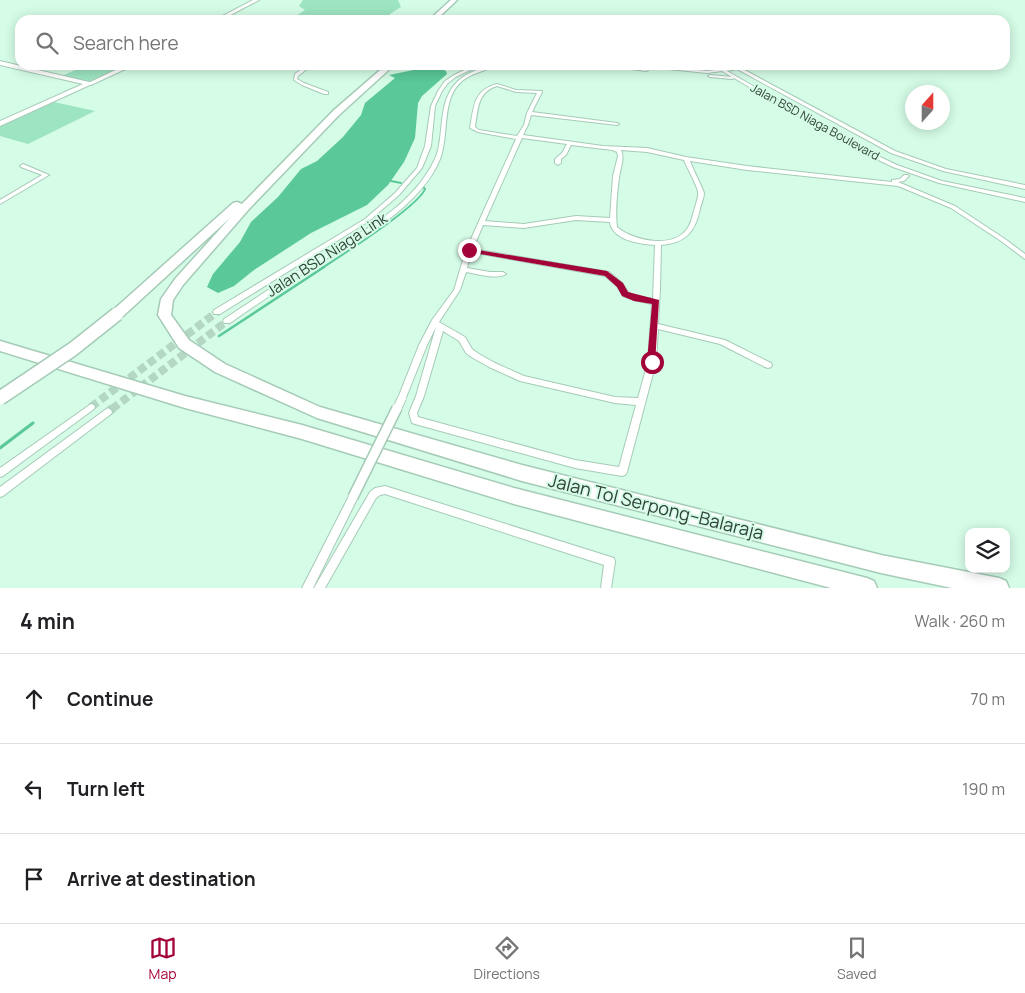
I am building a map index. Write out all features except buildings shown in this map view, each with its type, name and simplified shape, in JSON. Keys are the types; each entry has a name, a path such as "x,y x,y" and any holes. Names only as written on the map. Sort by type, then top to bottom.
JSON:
{"highway":[{"path":"438,15 454,0"},
{"path":"444,15 460,0"},
{"path":"0,398 66,354 117,314 173,265 329,112 377,70"},
{"name":"Jalan Tol Serpong–Balaraja","path":"384,70 336,113 245,207 179,282 167,300 164,315 184,344 220,368 317,412 522,472 882,564 999,588"},
{"name":"Jalan Tol Serpong–Balaraja","path":"0,346 185,402 302,432 514,496 867,588"}],"main road":[{"path":"227,15 257,0"},
{"path":"0,63 15,67"},
{"path":"30,70 89,84"},
{"path":"0,124 120,70"}],"street":[{"path":"303,70 296,75 298,82 326,93"},
{"name":"Jalan BSD Niaga Link","path":"217,312 367,220 397,194 419,168 428,146 434,106 438,95 450,79 468,70"},
{"name":"Jalan BSD Niaga Link","path":"227,320 379,224 414,193 432,169 440,147 445,106 449,96 456,84 464,78 482,70"},
{"path":"645,70 725,77 744,82"},
{"path":"687,70 725,72"},
{"path":"696,71 704,70"},
{"name":"Jalan BSD Niaga Boulevard","path":"725,72 735,70"},
{"name":"Jalan BSD Niaga Boulevard","path":"742,70 893,152 945,170 1025,187"},
{"path":"710,76 725,72"},
{"name":"Jalan BSD Niaga Boulevard","path":"725,72 855,147 880,159 941,182 1025,200"},
{"path":"307,588 402,398 423,345 456,290 469,250 519,137 526,124 529,113 540,92 516,91 497,85 486,90 478,98 472,128 474,130 519,137 570,143 619,151 621,156 616,176 612,220 614,228 623,236 658,244 674,242 690,231 701,192 686,159"},
{"path":"438,95 449,96"},
{"path":"529,113 616,124"},
{"path":"558,163 558,159 564,154 570,143"},
{"path":"611,149 647,150 686,159 905,186 953,207 1025,257"},
{"path":"880,159 906,176 941,182"},
{"path":"0,202 46,175 23,166"},
{"path":"839,177 838,175 847,174 898,181 906,176"},
{"path":"0,194 8,197"},
{"path":"481,223 524,226 576,218 612,220"},
{"path":"437,324 420,396 413,413 415,420 575,464 622,472 652,362 658,244"},
{"path":"469,250 607,274 620,285 625,294 634,298 656,302"},
{"path":"463,269 490,274 503,274"},
{"path":"437,324 462,340 469,351 476,356 523,379 616,400 640,402"},
{"path":"655,326 722,342 768,365"},
{"path":"0,473 91,407"},
{"path":"0,493 108,412"},
{"path":"319,588 373,495 378,490 385,490 610,562 606,588"}],"shaded area":[{"path":"303,0 398,0 401,7 390,15 298,15 305,10 299,6"},
{"path":"76,70 114,70 89,82 61,76"},
{"path":"413,70 443,70 447,74 422,96 418,103 415,138 404,162 388,185 367,205 311,233 254,270 234,286 218,293 207,287 213,274 240,242 251,222 278,197 301,169 317,161 343,137 361,115 365,103 395,78 389,75"},
{"path":"54,102 95,111 28,144 0,136 0,126"}],"waterway":[{"path":"391,181 401,183"},
{"path":"322,268 362,242 409,207 425,189 423,187"},
{"path":"219,336 324,267"},
{"path":"0,448 33,423"}],"tunnel":[{"path":"91,407 217,312"},
{"path":"112,409 227,321"},
{"path":"108,412 113,408"}],"route":[{"path":"469,250 607,274 620,285 625,294 634,298 656,302 652,362"}]}
